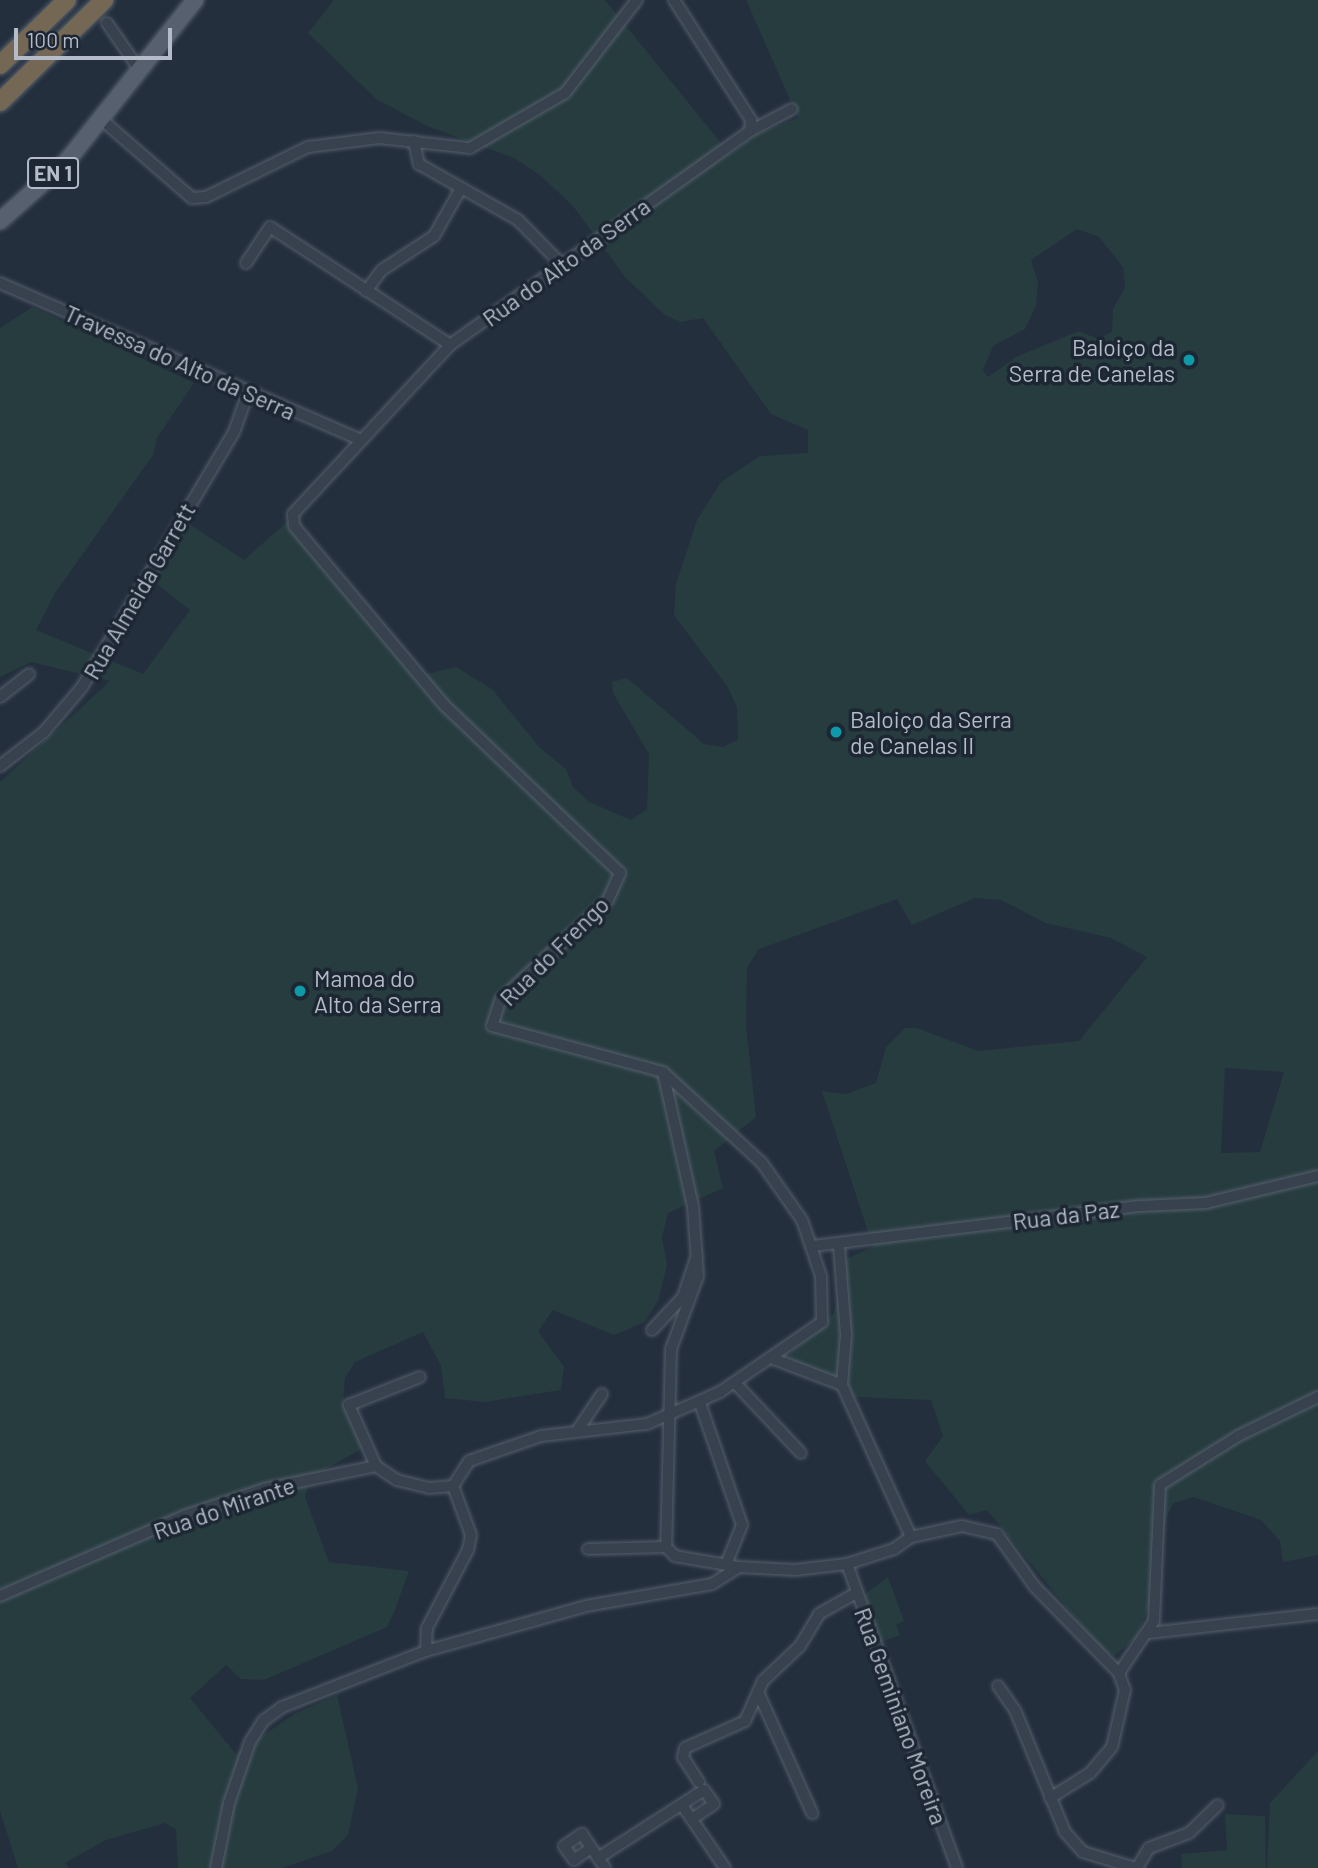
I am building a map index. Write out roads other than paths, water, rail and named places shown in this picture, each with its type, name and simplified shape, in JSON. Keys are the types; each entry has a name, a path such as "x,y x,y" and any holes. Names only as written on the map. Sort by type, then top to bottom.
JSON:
{"highway":[{"path":"0,65 66,0"},
{"path":"0,102 104,0"}],"main road":[{"name":"EN 1","path":"0,221 67,161 195,0"}],"street":[{"path":"101,119 192,198 206,197 308,147 379,138 470,148 503,133 565,93 637,0"},
{"path":"674,0 751,120 750,131"},
{"path":"107,23 139,69"},
{"name":"Rua do Alto da Serra","path":"361,440 450,345 750,131 792,109"},
{"path":"414,141 419,164 518,220 562,265"},
{"path":"366,291 382,270 434,236 461,188"},
{"path":"246,263 270,227 450,345"},
{"name":"Travessa do Alto da Serra","path":"0,283 361,440"},
{"name":"Rua Almeida Garrett","path":"0,766 44,732 82,687 234,432 248,393"},
{"name":"Rua do Frengo","path":"361,440 293,514 294,526 445,706 620,873 608,900 501,999 492,1026 663,1072 762,1163 802,1220 813,1246 822,1322 774,1359 700,1403 647,1424 579,1428 468,1461 453,1486"},
{"path":"0,681 4,693 29,674"},
{"path":"663,1072 693,1206 697,1255 692,1300 671,1349 667,1416 666,1547 675,1556 727,1562 739,1567 795,1570 846,1563 894,1549 911,1537 962,1526 998,1534 1035,1587 1119,1673 1125,1690 1112,1747 1090,1773 1050,1798"},
{"name":"Rua da Paz","path":"813,1246 839,1246 1141,1206 1206,1203 1318,1176"},
{"path":"839,1246 846,1335 842,1385 911,1537"},
{"path":"652,1331 683,1297 697,1255"},
{"path":"774,1359 842,1385"},
{"path":"420,1377 349,1405 376,1466 407,1483 453,1486 471,1535 427,1628 426,1651"},
{"path":"735,1383 801,1453"},
{"path":"579,1428 602,1394"},
{"path":"1119,1673 1149,1633 1160,1485 1238,1436 1318,1397"},
{"path":"700,1403 741,1525 727,1562"},
{"name":"Rua do Mirante","path":"0,1596 184,1516 264,1489 376,1466"},
{"path":"588,1549 666,1547"},
{"name":"Rua Geminiano Moreira","path":"846,1563 957,1868"},
{"path":"216,1868 229,1803 263,1721 282,1707 426,1651 615,1598 712,1584 739,1567"},
{"path":"692,1819 714,1804 683,1756 685,1748 746,1721 758,1692 800,1646 819,1614 856,1593"},
{"path":"1149,1633 1318,1614"},
{"path":"998,1686 1015,1710 1065,1832 1083,1853 1136,1868 1149,1848 1189,1833 1218,1805"},
{"path":"758,1692 812,1813"},
{"path":"598,1858 682,1805 701,1786"},
{"path":"682,1805 725,1868"},
{"path":"592,1848 605,1868"}],"place":[{"name":"Baloiço da Serra de Canelas","path":"1189,360"},
{"name":"Baloiço da Serra de Canelas II","path":"836,732"},
{"name":"Mamoa do Alto da Serra","path":"300,991"}]}
